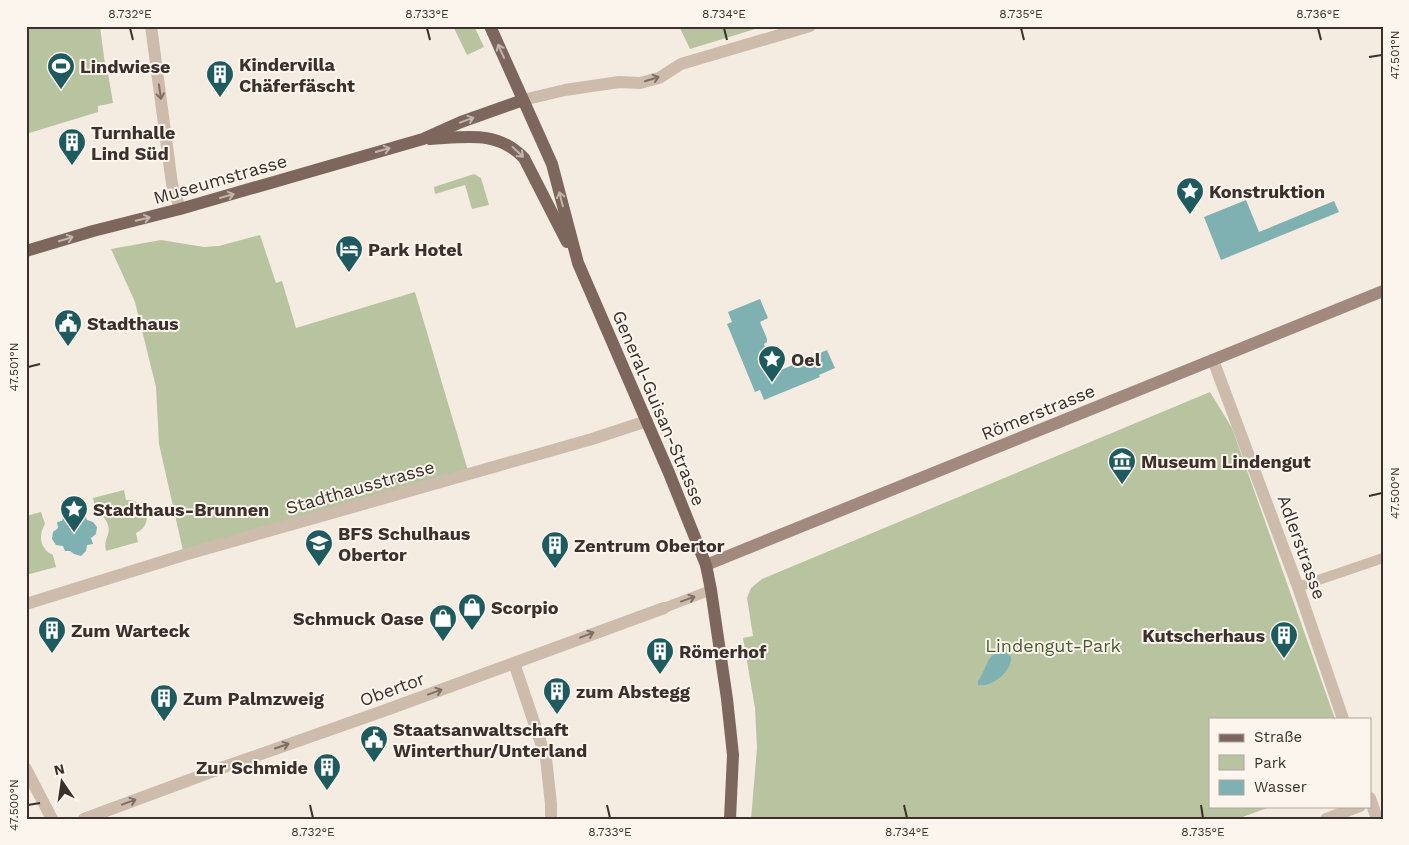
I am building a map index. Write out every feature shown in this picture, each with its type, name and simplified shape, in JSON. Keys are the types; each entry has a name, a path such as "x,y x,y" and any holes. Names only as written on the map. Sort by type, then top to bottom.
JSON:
{"main road":[{"name":"General-Guisan-Strasse","path":"490,26 552,164 578,263 629,384 647,420 706,565 733,754 730,819"},
{"path":"423,139 461,122 523,100"},
{"path":"423,139 487,138 501,140 515,148 524,158 578,263"},
{"name":"Museumstrasse","path":"26,251 423,139"},
{"name":"Römerstrasse","path":"706,565 1383,291"}],"street":[{"path":"152,26 172,184 180,209"},
{"path":"523,100 565,90 619,82 640,83 658,78 681,64 804,30 810,26"},
{"name":"Adlerstrasse","path":"1213,360 1298,586 1343,718"},
{"name":"Stadthausstrasse","path":"26,604 184,555 583,441 647,420"},
{"name":"Obertor","path":"84,819 664,608"},
{"path":"514,663 546,758 551,819"},
{"path":"26,769 52,819"},
{"path":"1372,805 1377,819"},
{"path":"1326,819 1355,808"}],"lane":[{"path":"1298,586 1383,558"},
{"name":"Obertor","path":"664,608 711,590"}],"green space":[{"name":"Lindwiese","path":"26,26 100,26 106,73 108,73 113,103 98,106 98,112 26,134"},
{"path":"453,26 474,26 484,47 467,55"},
{"path":"679,26 765,26 690,49"},
{"path":"474,174 481,178 489,205 472,209 465,185 435,194 434,187"},
{"path":"260,235 276,283 282,281 296,328 415,292 469,474 184,555 159,444 156,387 135,302 111,249 161,240 204,247 219,246"},
{"name":"Lindengut-Park","path":"1210,392 1232,428 1335,718 1209,718 1209,808 1267,808 1237,819 751,819 757,748 755,708 743,638 753,636 747,598 751,588 762,579"},
{"path":"124,490 126,500 139,503 146,513 147,519 142,529 136,533 138,542 106,551 105,543 109,532 108,525 96,509 93,498"},
{"path":"41,512 45,524 41,533 41,542 45,549 53,555 56,567 26,575 26,516"}],"water":[{"path":"1246,200 1259,232 1334,201 1339,212 1221,260 1204,217"},
{"path":"760,299 768,318 760,322 767,339 767,342 764,344 767,353 773,353 781,370 827,350 835,368 819,375 820,377 764,400 760,390 755,392 727,324 732,322 728,312"},
{"name":"Stadthaus-Brunnen","path":"70,510 75,511 80,516 85,515 87,520 93,522 97,527 96,534 91,538 93,544 87,545 86,551 81,556 65,551 63,546 56,545 52,539 53,532 58,528 57,522 62,521 64,514"},
{"path":"1004,650 1011,657 1005,673 989,684 978,685 978,681 990,658"}],"place":[{"name":"Lindwiese","path":"61,90"},
{"name":"Kindervilla Chäferfäscht","path":"220,98"},
{"name":"Turnhalle Lind Süd","path":"72,166"},
{"name":"Konstruktion","path":"1190,215"},
{"name":"Park Hotel","path":"349,273"},
{"name":"Stadthaus","path":"68,347"},
{"name":"Oel","path":"772,383"},
{"name":"Museum Lindengut","path":"1122,485"},
{"name":"Stadthaus-Brunnen","path":"74,533"},
{"name":"BFS Schulhaus Obertor","path":"319,567"},
{"name":"Zentrum Obertor","path":"555,569"},
{"name":"Scorpio","path":"472,631"},
{"name":"Schmuck Oase","path":"443,642"},
{"name":"Zum Warteck","path":"52,654"},
{"name":"Kutscherhaus","path":"1284,659"},
{"name":"Römerhof","path":"660,675"},
{"name":"zum Abstegg","path":"557,715"},
{"name":"Zum Palmzweig","path":"164,722"},
{"name":"Staatsanwaltschaft Winterthur/Unterland","path":"374,763"},
{"name":"Zur Schmide","path":"327,791"}]}
